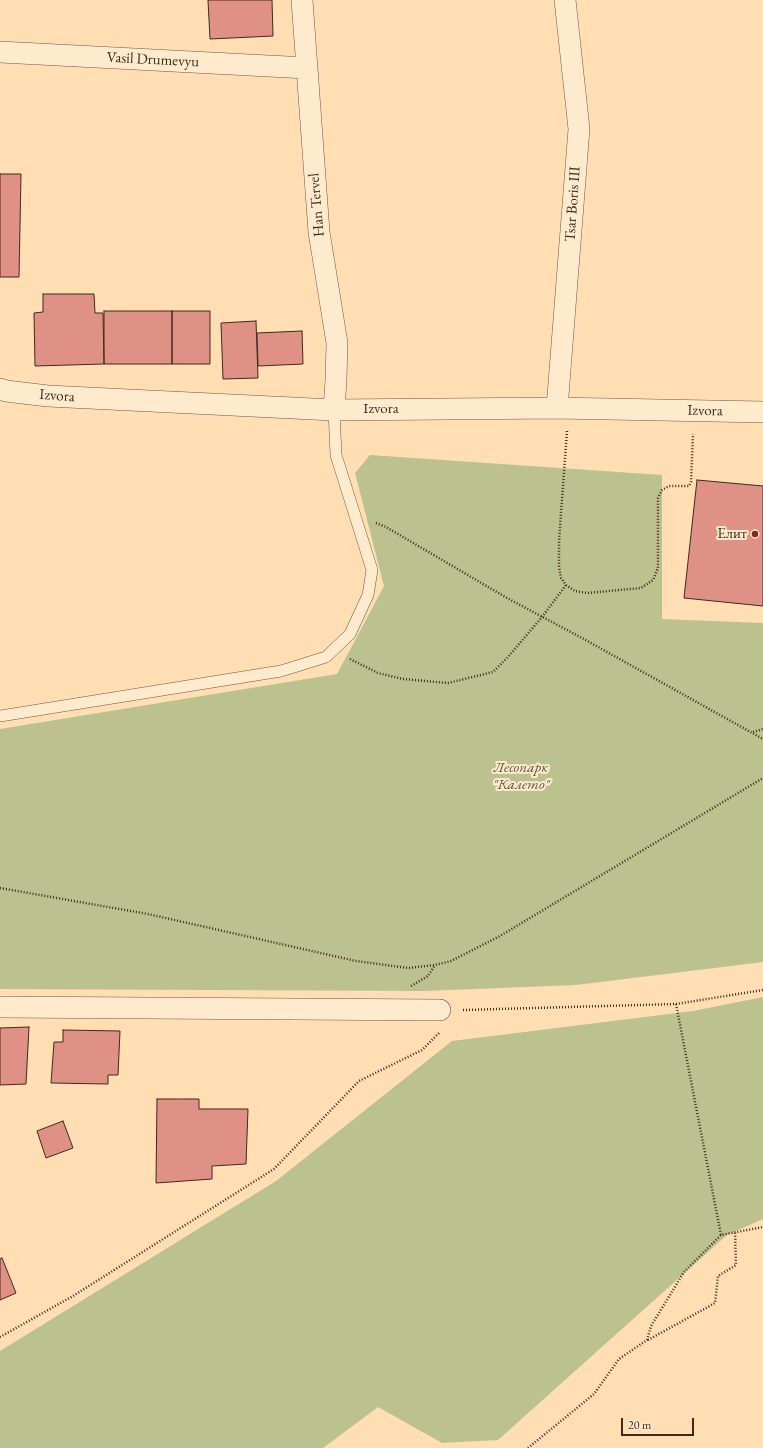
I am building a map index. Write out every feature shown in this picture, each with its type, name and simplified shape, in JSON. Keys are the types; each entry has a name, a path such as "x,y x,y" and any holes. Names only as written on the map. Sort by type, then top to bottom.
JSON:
{"street":[{"name":"Han Tervel","path":"302,0 319,232 337,343 334,410"},
{"name":"Tsar Boris III","path":"563,408 579,129 565,0"},
{"name":"Vasil Drumevyu","path":"0,52 307,68"},
{"name":"Izvora","path":"0,389 48,396 334,410 563,408 763,412"},
{"path":"0,1008 440,1010"}],"lane":[{"path":"0,716 281,671 326,657 336,648 350,634 368,595 372,570 336,455 334,410"}],"path":[{"path":"563,408 559,557 561,578 566,585 575,591 587,593 641,588 653,580 658,568 658,498 662,490 669,486 689,486 691,482 694,411"},
{"path":"357,522 373,522 386,527 507,598 763,738"},
{"path":"336,648 354,662 378,673 403,679 448,683 493,672 508,657 542,617 566,585"},
{"path":"752,732 763,729"},
{"path":"0,888 148,914 356,961 408,968 436,965 452,961 500,936 763,778"},
{"path":"0,1337 73,1296 274,1169 359,1081 422,1050 440,1032 440,1010 676,1004 763,990"},
{"path":"676,1004 721,1235"},
{"path":"647,1340 650,1326 684,1272 721,1235 763,1227"},
{"path":"528,1448 594,1394 619,1358 647,1340 716,1302 718,1276 736,1265 735,1232"}],"green space":[{"name":"Лесопарк \"Калето\"","path":"370,455 662,475 662,619 763,623 763,962 576,985 424,991 0,989 0,729 337,674 384,586 355,473"},
{"path":"763,997 763,1219 727,1235 498,1440 442,1443 378,1407 323,1448 0,1448 0,1351 276,1181 452,1041 693,1011"}],"building":[{"path":"208,0 272,0 273,36 210,39"},
{"path":"0,174 21,174 19,277 0,277"},
{"path":"43,294 94,294 95,313 103,313 104,364 35,366 34,313 43,312"},
{"path":"104,311 172,311 172,364 104,364"},
{"path":"172,311 210,311 210,364 172,364"},
{"path":"256,321 258,378 223,379 221,323"},
{"path":"302,331 303,364 258,366 257,333"},
{"path":"697,480 763,486 763,606 684,598"},
{"path":"29,1027 26,1084 0,1085 0,1028"},
{"path":"63,1030 120,1031 118,1075 108,1075 108,1084 51,1083 54,1042 63,1042"},
{"path":"157,1099 199,1099 199,1109 248,1109 246,1164 212,1166 212,1179 156,1183"},
{"path":"63,1121 73,1148 46,1158 37,1131"},
{"path":"2,1258 16,1293 0,1300 0,1259"}],"place":[{"name":"Елит","path":"755,534"}]}
